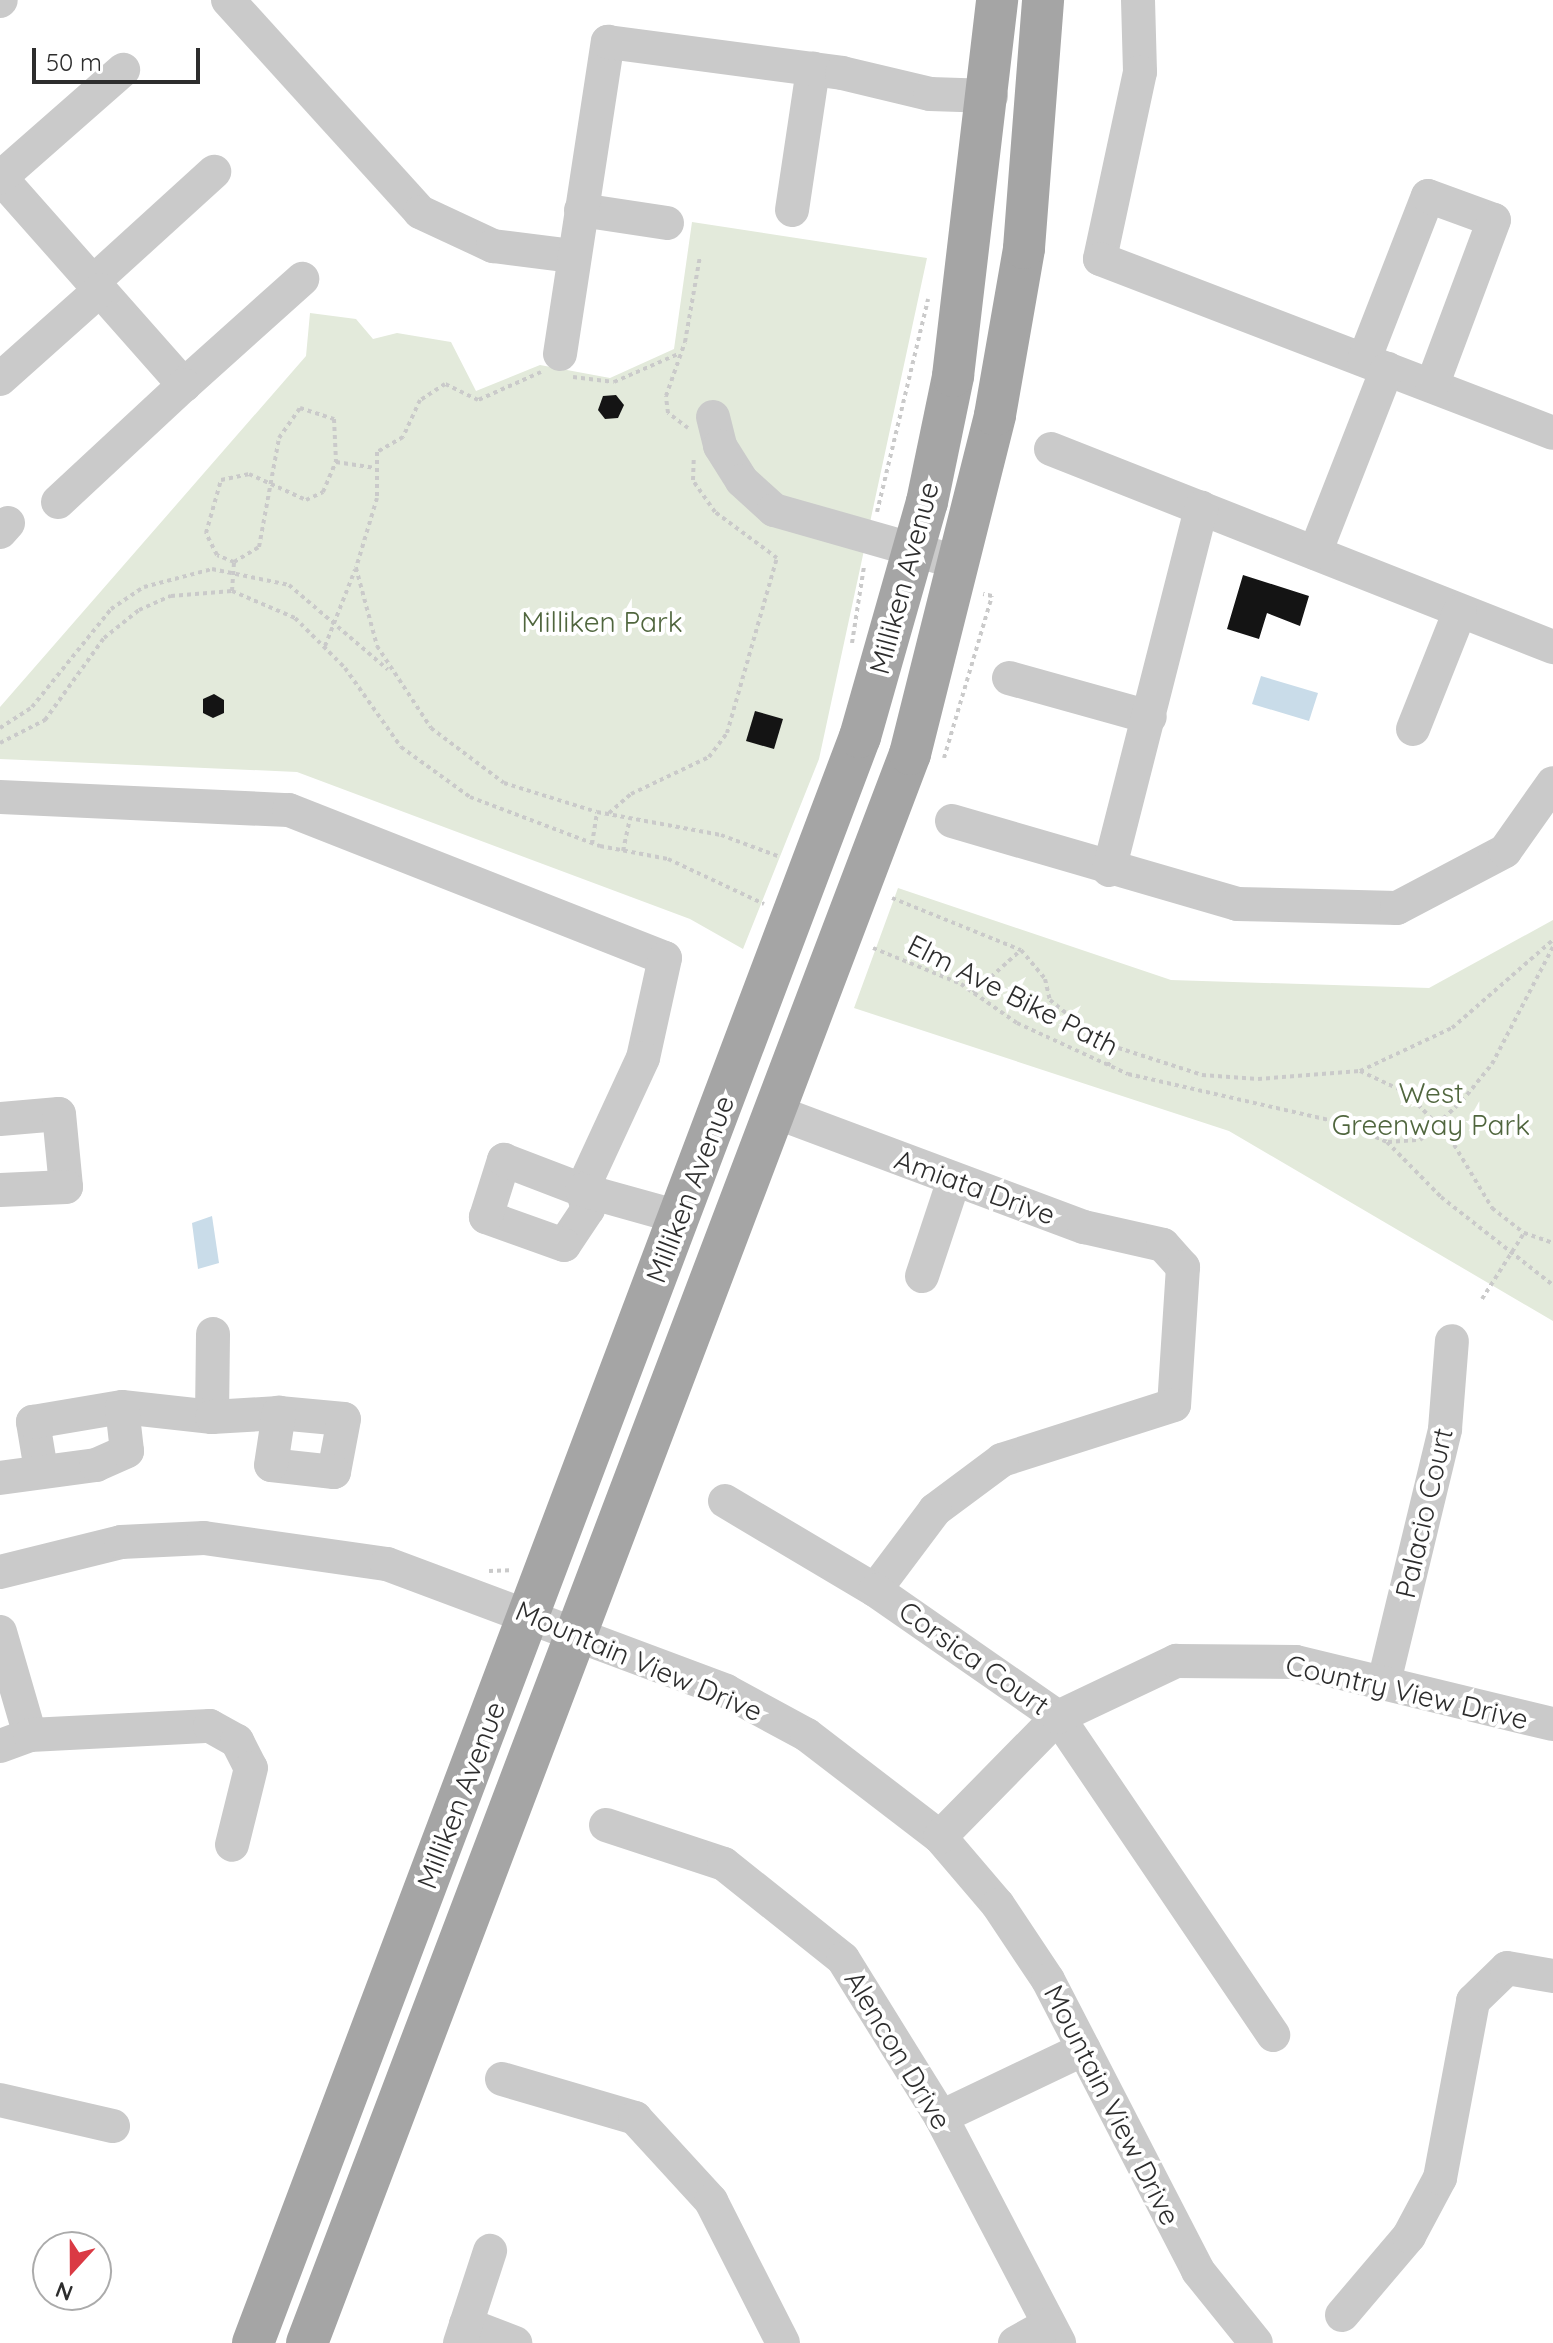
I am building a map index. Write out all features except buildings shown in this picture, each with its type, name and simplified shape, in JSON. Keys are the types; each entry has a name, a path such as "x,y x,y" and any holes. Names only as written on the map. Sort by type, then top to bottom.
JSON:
{"main road":[{"name":"Milliken Avenue","path":"253,2343 860,737 914,552 953,376 991,96 997,0"},
{"name":"Milliken Avenue","path":"307,2343 910,754 960,563 1024,248 1043,0"}],"street":[{"path":"228,0 420,212 493,246 573,256"},
{"path":"1138,0 1140,72 1100,259 1553,433"},
{"path":"561,368 573,256 608,42 813,69 930,94 991,96"},
{"path":"792,210 813,69"},
{"path":"123,70 3,186 184,385"},
{"path":"0,379 214,172"},
{"path":"1315,553 1428,196 1494,220 1432,386"},
{"path":"581,210 667,223"},
{"path":"58,502 302,279"},
{"path":"706,421 742,481 774,510 872,542 960,563"},
{"path":"1051,449 1553,647"},
{"path":"1109,870 1201,508"},
{"path":"1413,729 1460,611"},
{"path":"1009,678 1150,717"},
{"path":"952,821 1109,870 1237,904 1397,908 1505,851 1553,783"},
{"path":"0,797 289,810 665,958 643,1058 582,1190 679,1217"},
{"name":"Amiata Drive","path":"776,1112 954,1180 1177,1253 1183,1267 1174,1405 1002,1460 935,1510 875,1590"},
{"path":"0,1119 59,1114 66,1187 0,1190"},
{"path":"922,1276 954,1180"},
{"path":"212,1417 213,1334"},
{"name":"Palacio Court","path":"1384,1682 1445,1429 1452,1341"},
{"path":"0,1478 41,1470 96,1465 127,1451 122,1407"},
{"path":"41,1470 33,1422 122,1407 212,1417 279,1413"},
{"name":"Corsica Court","path":"725,1501 875,1590 1058,1717 1273,2035"},
{"name":"Mountain View Drive","path":"0,1572 121,1542 204,1538 387,1564 530,1614 726,1691 807,1735 940,1837 998,1905 1084,2049 1198,2271 1256,2343"},
{"path":"0,1632 15,1741 210,1726 237,1741 251,1768 232,1845"},
{"name":"Country View Drive","path":"940,1837 1058,1717 1176,1661 1296,1662 1553,1724"},
{"name":"Alencon Drive","path":"606,1825 724,1864 843,1959 941,2117 1053,2334"},
{"path":"1342,2315 1409,2236 1440,2178 1473,2001 1487,1982 1507,1968 1553,1976"},
{"path":"941,2117 1084,2049"},
{"path":"502,2079 635,2118 711,2201 783,2343"},
{"path":"0,2100 113,2126"},
{"path":"490,2251 463,2333 515,2343"},
{"path":"1015,2343 1053,2334"}],"path":[{"path":"700,256 678,354 667,378 668,413 685,429 706,421"},
{"path":"851,651 872,542 932,283"},
{"path":"325,646 336,629 377,498 377,452 403,437 420,400 445,384 478,400 523,376 561,368 614,382 678,354"},
{"path":"0,728 32,707 111,609 181,574 235,565 259,547 270,486 279,438 300,408 334,419 336,462 323,492 306,500 270,486 234,474 212,493 209,544 235,565 289,585 336,629 390,671"},
{"path":"609,813 631,794 699,764 727,733 777,558 715,512 690,472 698,451"},
{"path":"336,462 376,468"},
{"path":"232,591 235,565"},
{"path":"356,568 364,620 390,671 431,728 471,763 504,783 597,812 721,835 782,858"},
{"path":"0,743 45,720 104,638 139,610 171,596 232,591 269,602 325,646 401,747 428,771 513,818 592,844 668,859 764,904"},
{"path":"592,844 597,812"},
{"path":"623,851 630,818"},
{"path":"777,869 787,847"},
{"path":"759,918 768,893"},
{"path":"890,902 1021,950 1045,979 1050,1000 1115,1047 1202,1075 1258,1079 1360,1071 1452,1028 1553,940"},
{"path":"1387,1142 1420,1140 1438,1126 1492,1064 1553,947"},
{"name":"Elm Ave Bike Path","path":"873,948 973,993 1108,1066 1207,1097 1346,1124 1387,1142 1510,1254 1553,1285"},
{"path":"973,993 1021,950"},
{"path":"1108,1066 1115,1047"},
{"path":"1360,1071 1407,1093 1438,1126 1492,1208 1524,1233 1553,1243"},
{"path":"1482,1299 1524,1233"},
{"path":"477,1567 510,1571 521,1561"}],"green space":[{"name":"Milliken Park","path":"692,222 927,258 819,759 743,949 690,919 297,772 0,759 0,707 306,356 310,313 356,319 373,339 397,333 451,342 476,391 540,365 610,378 674,349"},
{"name":"West Greenway Park","path":"898,888 1171,980 1429,988 1553,920 1553,1321 1229,1131 854,1008"}],"water":[{"path":"1261,676 1318,693 1309,721 1252,704"},
{"path":"212,1216 219,1263 198,1269 192,1223"}]}
